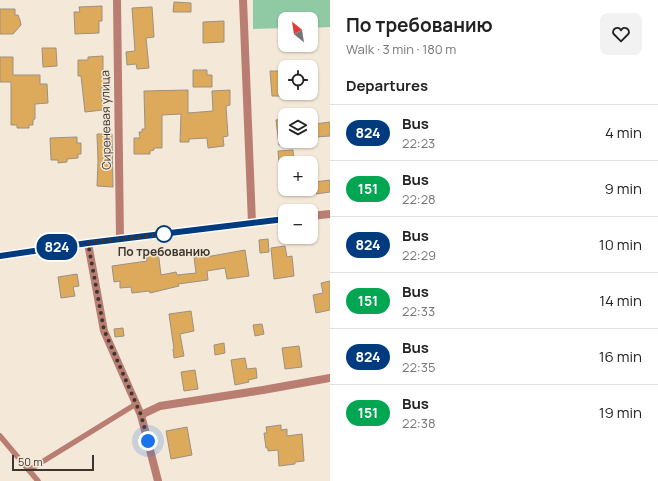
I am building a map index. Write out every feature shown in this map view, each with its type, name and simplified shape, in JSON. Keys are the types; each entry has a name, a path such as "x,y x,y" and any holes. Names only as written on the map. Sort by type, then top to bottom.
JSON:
{"street":[{"name":"Сиреневая улица","path":"116,0 120,239"},
{"path":"243,0 252,223"},
{"path":"318,215 330,214"},
{"path":"0,256 88,243 278,220"},
{"path":"88,243 104,330 141,415 158,481"},
{"path":"141,415 160,406 330,378"}],"lane":[{"path":"29,470 136,404"},
{"path":"0,436 38,481"}],"green space":[{"path":"253,0 330,0 330,27 318,28 318,12 278,12 278,28 253,29"}],"building":[{"path":"174,2 191,3 191,12 173,12"},
{"path":"102,6 102,21 99,21 99,33 75,34 74,12 80,12 79,7"},
{"path":"152,7 154,37 146,38 149,68 137,69 136,64 127,65 126,52 135,51 132,8"},
{"path":"0,9 15,9 15,15 18,15 21,25 13,34 0,34"},
{"path":"224,21 224,42 203,43 203,22"},
{"path":"42,48 56,48 57,66 43,67"},
{"path":"103,56 103,78 110,78 110,88 101,88 103,110 85,112 81,76 78,76 78,60 88,60 88,57"},
{"path":"0,57 13,57 13,75 40,75 40,84 47,84 48,103 35,104 35,119 33,120 33,125 29,125 29,128 17,128 17,125 11,125 11,82 0,82"},
{"path":"193,70 207,70 207,75 212,75 212,87 193,87"},
{"path":"270,71 278,71 278,96 272,96"},
{"path":"188,90 188,113 213,111 212,91 230,90 230,105 226,106 228,136 223,137 224,146 208,148 207,138 189,139 189,142 180,142 181,114 162,115 162,148 154,148 154,150 150,151 150,154 134,154 134,138 140,138 139,132 142,132 142,129 145,129 144,91"},
{"path":"276,120 278,120 278,137"},
{"path":"330,122 330,136 318,137 318,124"},
{"path":"97,134 112,134 113,187 97,186"},
{"path":"77,137 77,143 81,143 81,154 78,154 78,158 67,159 67,162 58,163 58,160 51,160 50,138"},
{"path":"293,150 293,156 278,156 278,151"},
{"path":"330,180 330,192 318,194 318,182"},
{"path":"268,239 269,252 260,253 259,240"},
{"path":"285,246 287,257 292,256 294,276 274,279 271,248"},
{"path":"245,250 249,276 227,279 225,268 207,271 208,280 178,284 179,286 150,293 149,291 132,293 131,287 120,288 120,281 114,282 112,266 147,261 146,253 158,251 161,275 176,272 177,275 196,273 194,257 206,255 206,257"},
{"path":"77,274 79,286 73,287 75,296 61,298 58,277"},
{"path":"330,281 330,310 316,313 313,295 323,293 321,283"},
{"path":"191,311 194,331 180,334 184,356 174,358 169,314"},
{"path":"262,324 264,334 255,336 253,325"},
{"path":"123,328 124,336 115,337 114,329"},
{"path":"224,343 225,353 215,355 214,345"},
{"path":"299,346 302,367 285,369 282,348"},
{"path":"245,358 247,369 256,368 257,378 248,380 249,382 235,385 231,360"},
{"path":"195,370 198,389 184,391 181,372"},
{"path":"281,425 281,430 287,429 287,436 302,434 304,461 279,466 278,450 268,451 268,448 266,448 264,433 267,433 266,427"},
{"path":"187,427 192,455 171,459 166,431"}],"bus line":[{"name":"824","path":"0,256 88,243 278,220"}],"place":[{"name":"По требованию","path":"164,234"}],"route":[{"path":"148,441 141,415 104,330 88,243 166,234 164,234"}]}
